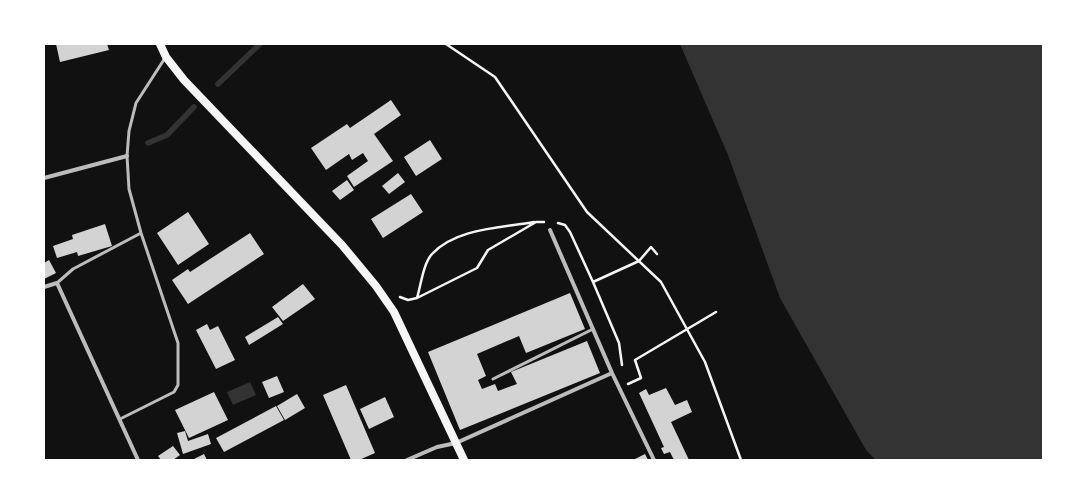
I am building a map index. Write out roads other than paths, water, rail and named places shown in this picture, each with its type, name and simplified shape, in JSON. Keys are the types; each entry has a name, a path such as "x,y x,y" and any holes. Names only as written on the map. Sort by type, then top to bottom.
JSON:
{"main road":[{"path":"160,44 166,57 184,80 342,245 376,286 394,312 464,460"}],"street":[{"path":"44,178 127,156"},
{"path":"550,230 612,373 654,460"},
{"path":"44,287 57,283 138,460"},
{"path":"407,460 437,447 456,443 612,373"}],"lane":[{"path":"120,419 174,392 178,385 178,343 141,233 129,189 127,156 129,131 136,103 166,57"},
{"path":"57,283 73,269 141,233"},
{"path":"493,379 593,329"}],"waterway":[{"path":"218,84 260,44"},
{"path":"148,143 167,135 194,107"}]}
